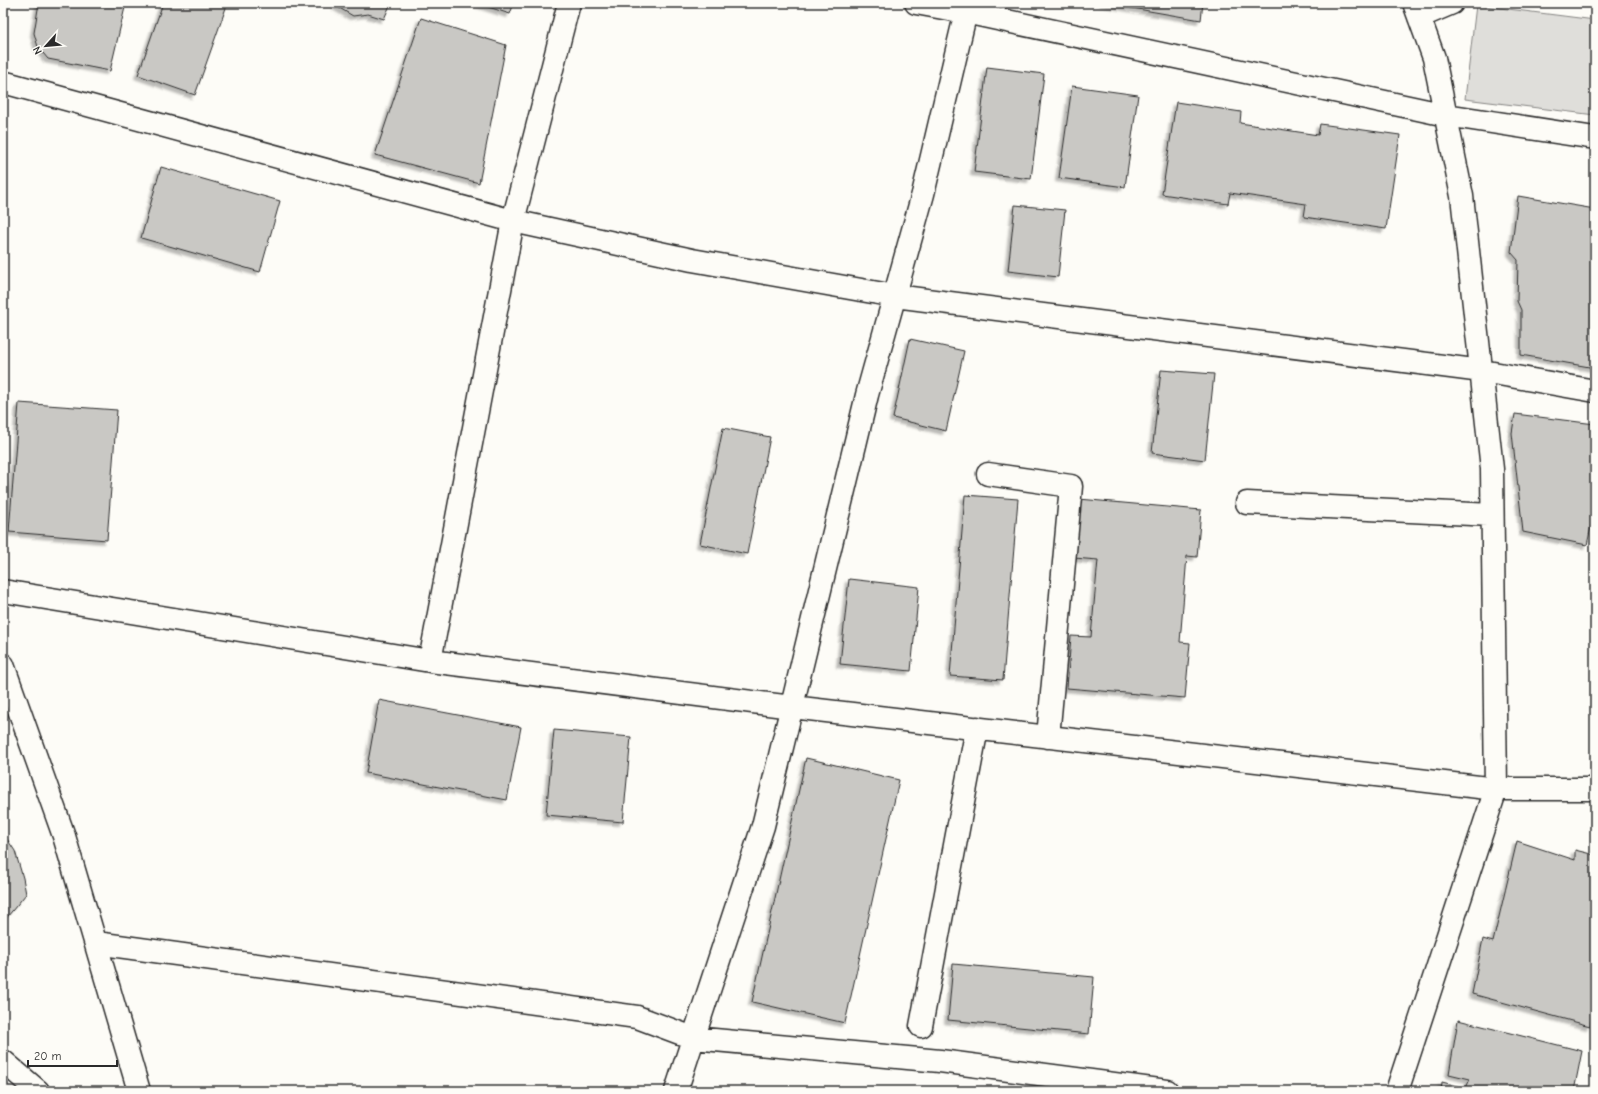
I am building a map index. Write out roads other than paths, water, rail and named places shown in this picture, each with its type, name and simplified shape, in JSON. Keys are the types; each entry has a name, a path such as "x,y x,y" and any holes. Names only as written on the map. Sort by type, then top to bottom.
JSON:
{"street":[{"path":"430,661 513,221 569,3"},
{"path":"916,3 966,7 1446,116 1595,138"},
{"path":"1398,1091 1496,789 1492,469 1462,196 1434,58 1419,8 1452,3"},
{"path":"676,1091 763,826 867,395 923,194 966,7"},
{"path":"3,82 513,221 692,260 895,296 1482,371 1595,391"},
{"path":"988,474 1071,486 1048,736"},
{"path":"1247,503 1492,515"},
{"path":"3,591 430,661 792,707 1496,789 1595,789"},
{"path":"3,665 64,836 139,1091"},
{"path":"921,1026 977,728"},
{"path":"96,943 261,967 637,1017 693,1038 940,1061 1167,1091"},
{"path":"3,1061 38,1091"}]}
